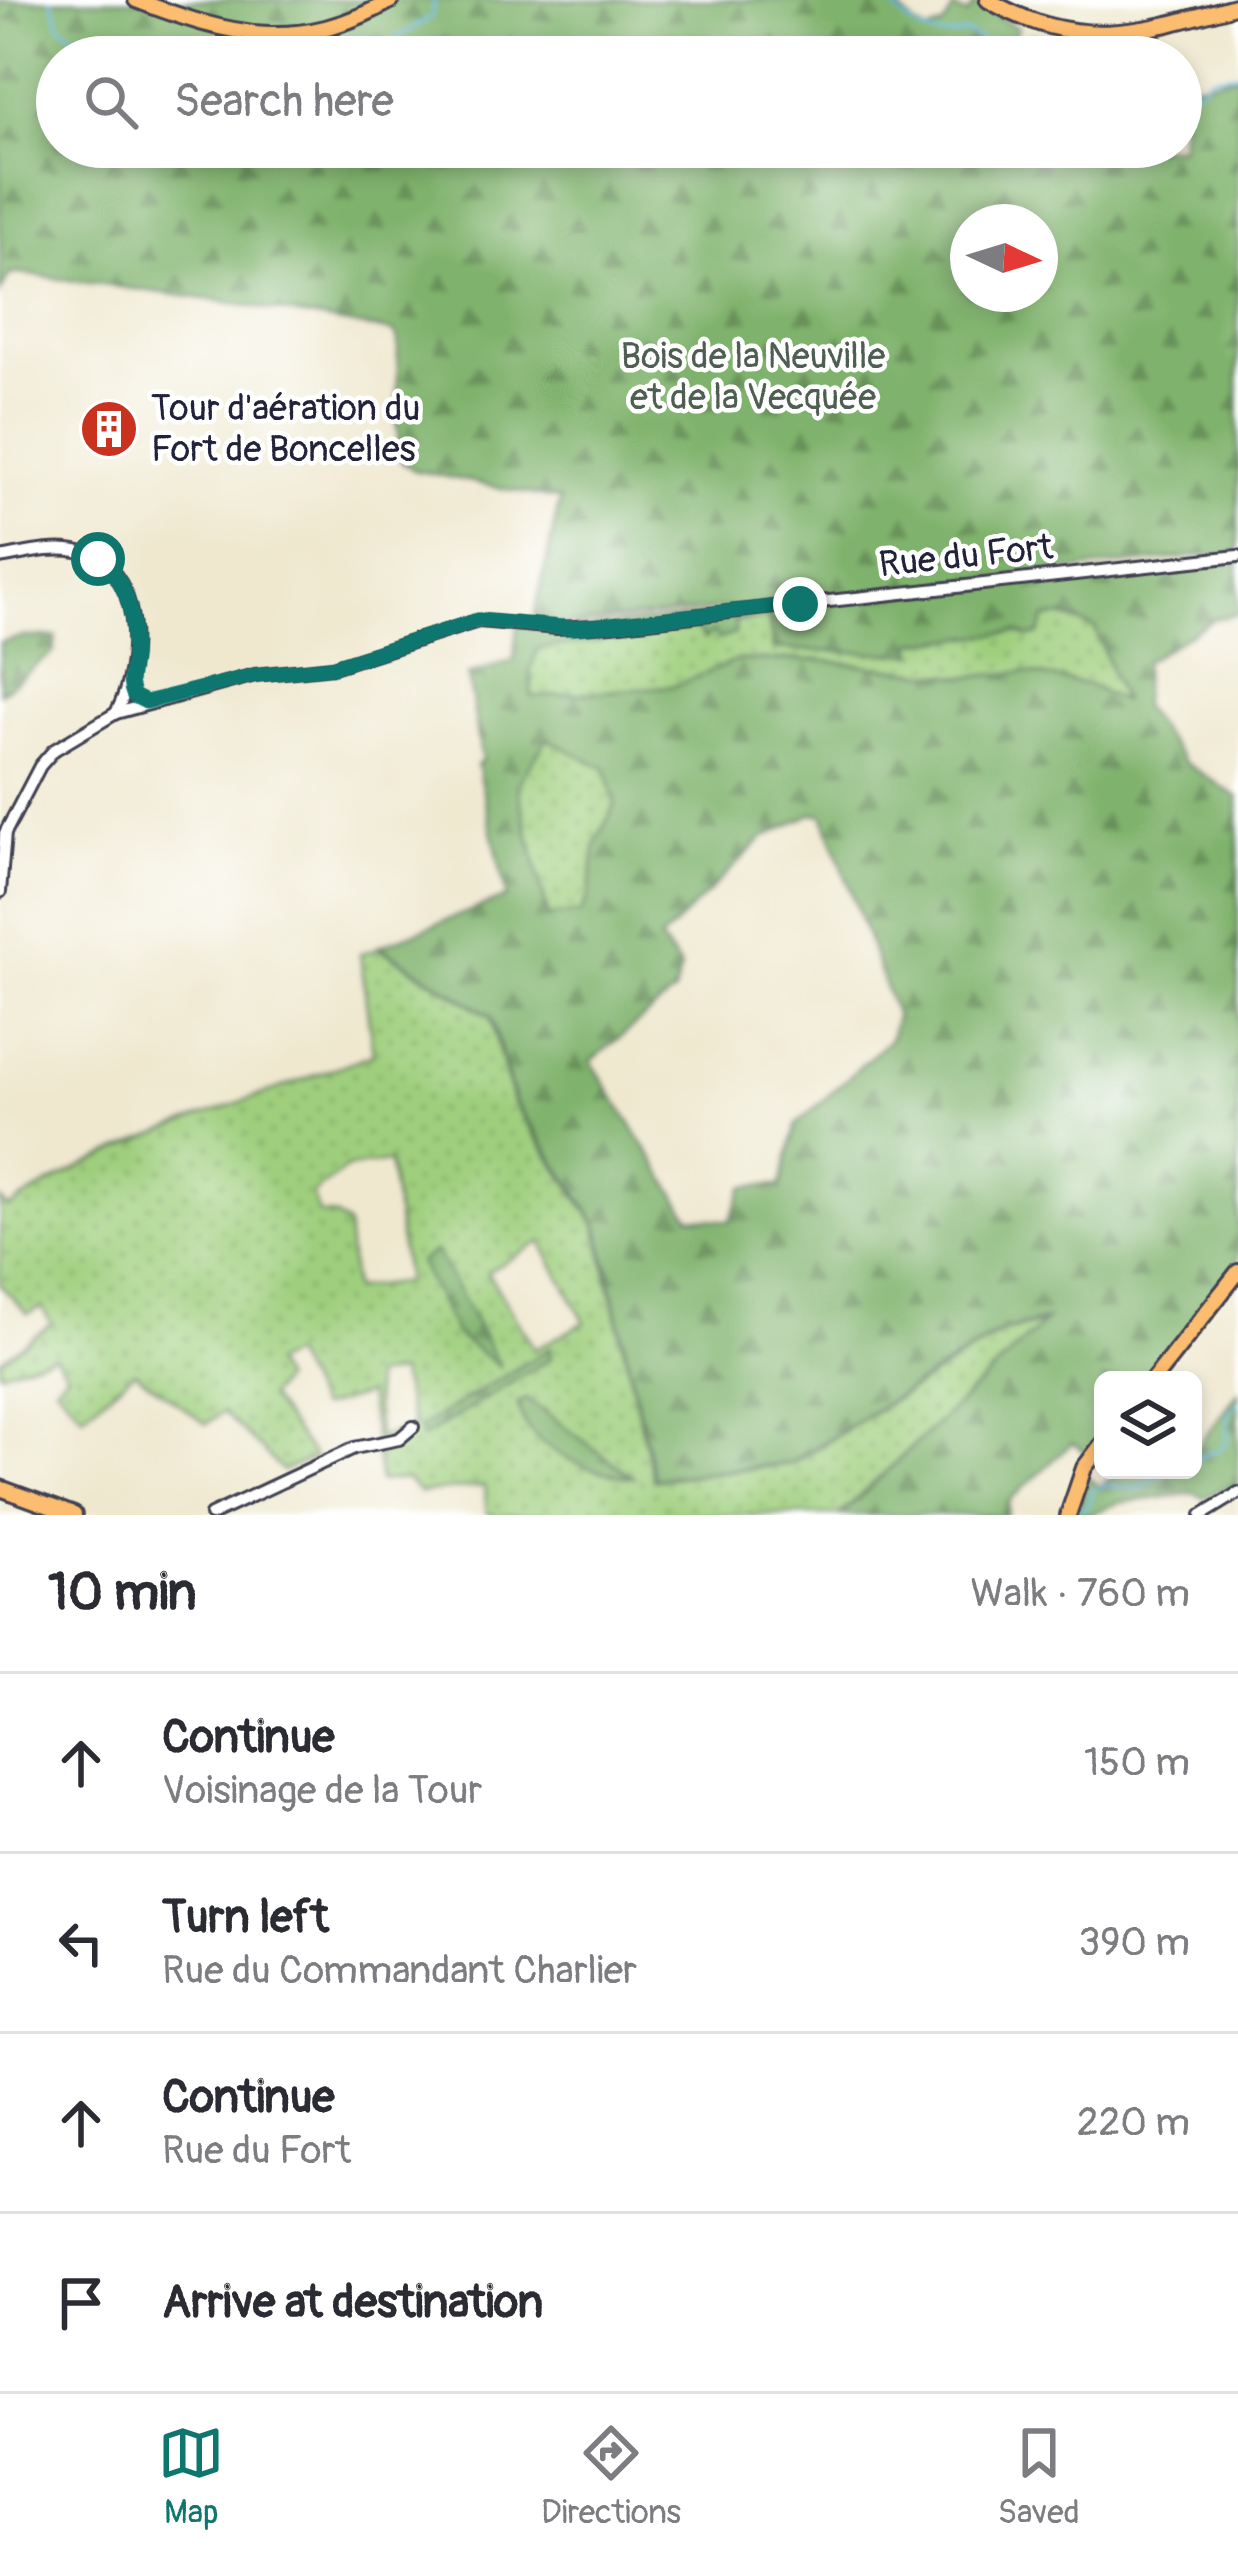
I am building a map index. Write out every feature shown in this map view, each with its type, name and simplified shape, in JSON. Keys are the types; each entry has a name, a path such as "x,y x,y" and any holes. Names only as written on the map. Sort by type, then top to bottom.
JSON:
{"main road":[{"path":"136,0 214,28 265,36 317,31 392,0"},
{"path":"988,0 1050,28 1102,35 1144,32 1238,5"},
{"path":"1160,1371 1238,1272"},
{"path":"1068,1515 1084,1468 1094,1455"},
{"path":"0,1488 74,1515"}],"street":[{"path":"0,557 70,549 91,555 112,570 128,602 133,649 129,684 116,713"},
{"name":"Rue du Fort","path":"0,892 5,833 40,766 55,750 116,713 146,702 255,675 332,667 478,620 557,628 612,625 1238,556"},
{"path":"129,684 134,696 146,702"},
{"path":"211,1515 354,1448 399,1439 413,1427"},
{"path":"1202,1515 1238,1493"}],"green space":[{"name":"Bois de la Neuville et de la Vecquée","path":"0,0 891,0 928,32 943,26 954,8 967,15 975,4 1018,28 1014,36 36,36 36,168 1202,168 1202,83 1238,75 1238,552 575,625 533,622 560,500 414,470 401,461 394,332 214,300 10,274 0,292"},
{"path":"1238,560 1238,614 1214,619 1144,662 1142,707 1184,762 1238,797 1238,1261 1154,1371 1094,1371 1094,1450 1090,1455 1072,1443 1009,1501 1007,1515 841,1515 1047,1320 1003,1330 790,1463 654,1478 598,1224 515,1102 491,1016 379,946 507,897 477,765 482,761 468,675 514,660 517,626 558,631","holes":["1063,616 1095,628 1122,701 1088,685 1025,672 966,677 817,660 738,660 674,686 532,697 530,669 538,649 696,628 704,639 713,633 719,639 735,634 735,622 769,618 773,649 915,654 913,642 1017,632 1039,635 1045,618","547,739 606,769 615,805 596,843 589,896 581,913 548,916 517,785","812,814 823,814 896,1017 890,1039 796,1125 781,1185 744,1187 730,1221 690,1217 591,1061 674,993 681,968 660,940 763,838"]},
{"path":"1063,616 1095,628 1123,702 1088,685 1025,672 966,677 817,660 739,660 674,686 532,698 530,669 538,649 696,627 713,633 735,622 769,618 773,649 914,653 913,642 1017,632 1045,618"},
{"path":"56,637 54,652 0,693 0,642"},
{"path":"547,738 606,769 615,805 596,843 589,896 581,913 548,916 517,784"},
{"path":"379,948 490,1017 513,1103 596,1225 653,1480 791,1464 1004,1332 1044,1323 839,1515 497,1515 487,1513 484,1486 420,1493 405,1479 380,1482 368,1394 319,1408 291,1355 272,1364 282,1380 268,1397 315,1458 283,1471 223,1412 206,1424 134,1371 83,1415 55,1386 67,1373 54,1355 0,1372 0,1360 51,1324 42,1307 28,1314 0,1285 0,1199 9,1208 140,1140 373,1054 360,954","holes":["389,1162 406,1282 353,1289 347,1225 335,1216 319,1214 312,1194 347,1168","541,1242 585,1322 535,1349 487,1272","399,1373 413,1427 378,1438 373,1377"]},
{"path":"436,1251 500,1367 456,1335 419,1262"},
{"path":"550,1348 551,1358 422,1438 419,1428"},
{"path":"1238,1393 1238,1488 1234,1491 1226,1487 1204,1498 1195,1493 1118,1503 1089,1515 1075,1515 1088,1478 1099,1486 1110,1479 1202,1479 1202,1441"},
{"path":"527,1399 633,1477 580,1464 546,1445 522,1419 518,1403"}],"waterway":[{"path":"52,0 60,25 77,36"},
{"path":"400,36 431,17 435,0"},
{"path":"887,0 922,30 942,36"},
{"path":"942,36 954,36"},
{"path":"954,36 972,36"},
{"path":"1202,85 1211,76 1238,73"},
{"path":"1202,1457 1225,1443 1228,1414 1238,1402"},
{"path":"1080,1510 1089,1504 1093,1490 1104,1485 1140,1489 1155,1479"}],"place":[{"name":"Tour d'aération du Fort de Boncelles","path":"109,429"}],"route":[{"path":"98,559 112,570 126,594 133,649 129,684 134,696 146,702 255,675 332,667 478,620 573,628 800,604"}]}
